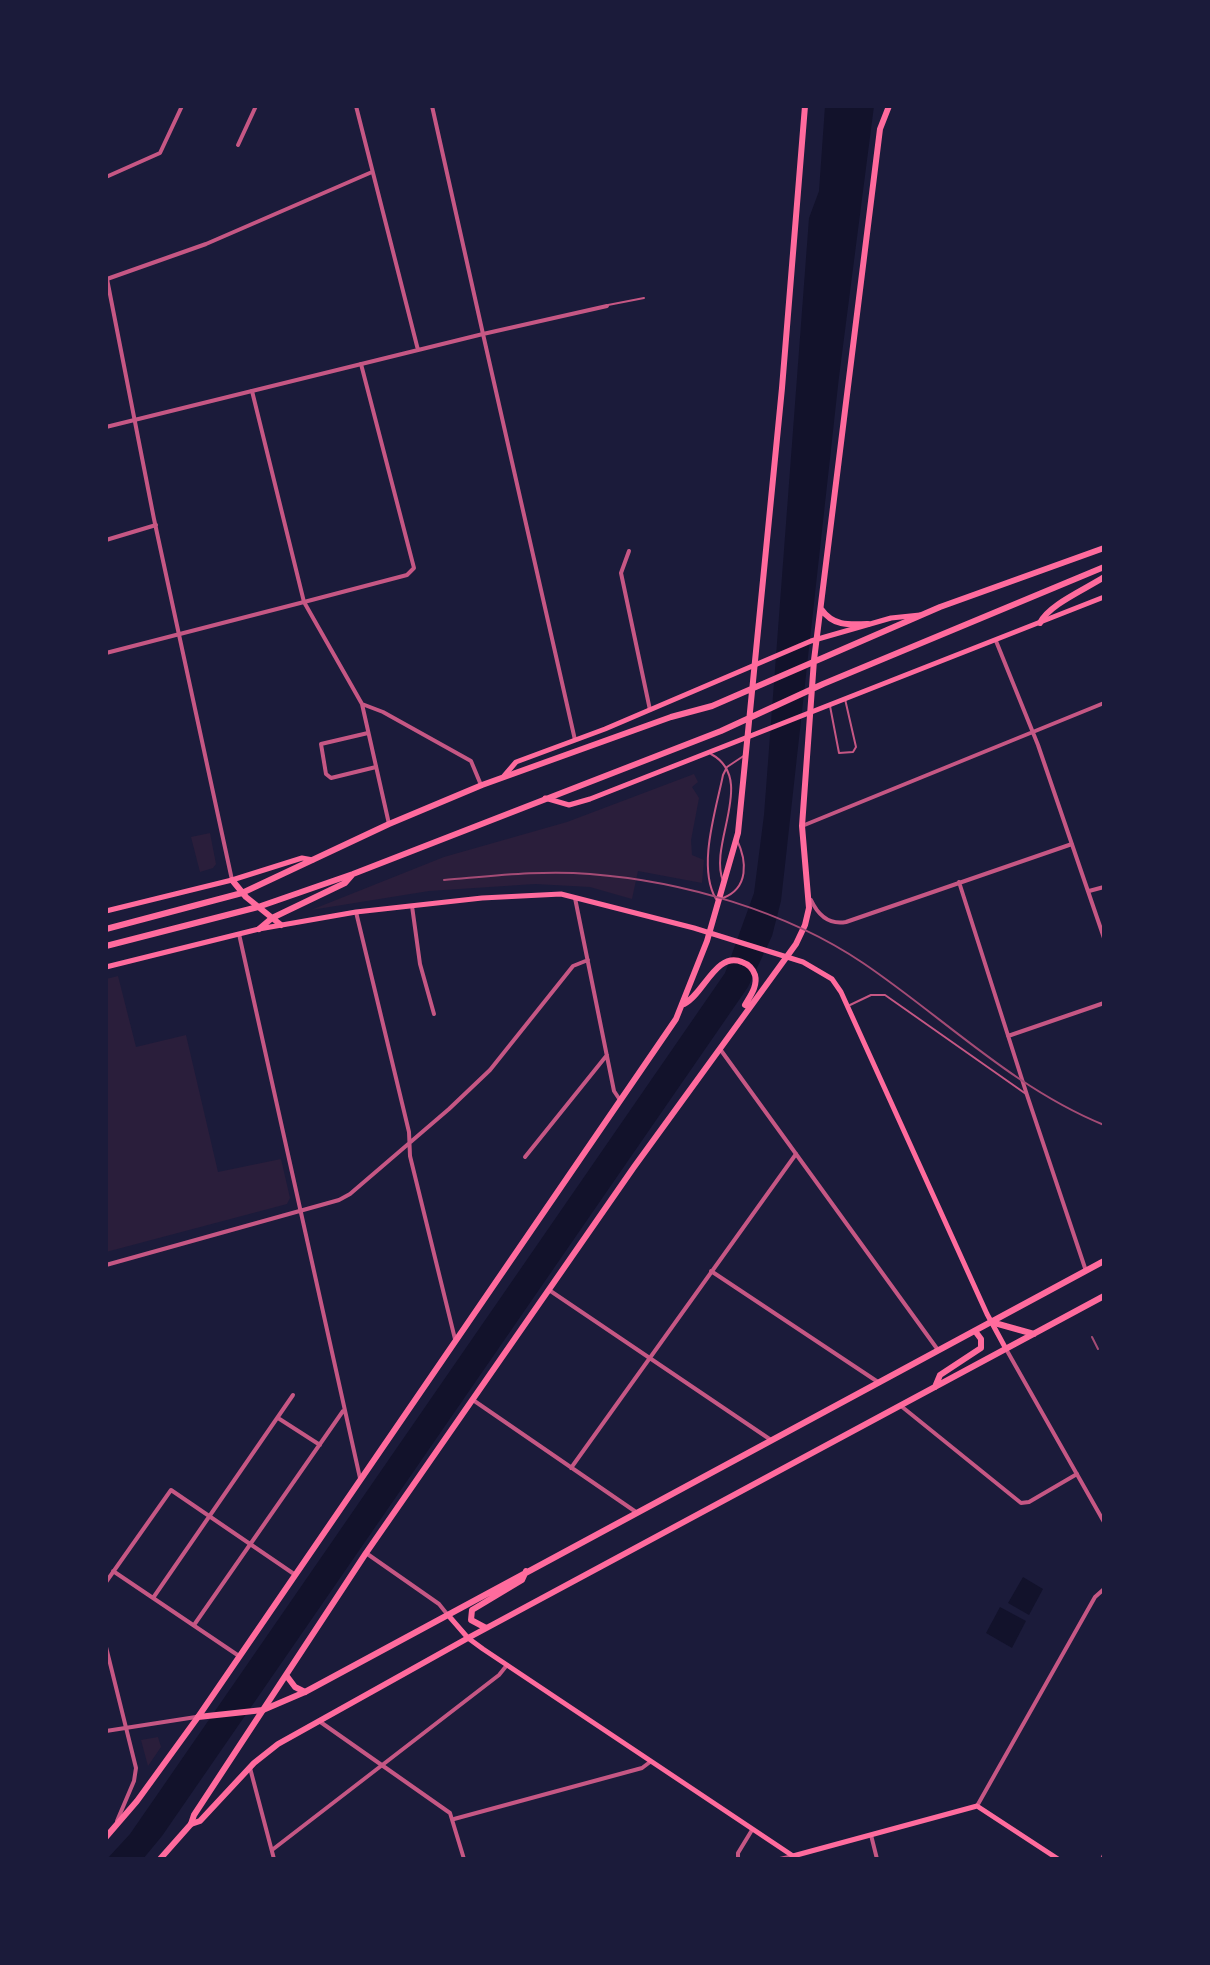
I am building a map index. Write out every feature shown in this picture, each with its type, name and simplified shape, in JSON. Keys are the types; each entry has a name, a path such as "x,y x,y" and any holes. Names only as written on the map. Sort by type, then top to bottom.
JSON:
{"main road":[{"path":"106,1837 137,1801 198,1717 684,1004 737,839 782,388 805,106"},
{"path":"160,1859 191,1824 366,1553 718,1047 786,957 805,925 809,896 802,826 814,640 880,129 886,106"},
{"path":"106,929 242,893 389,824 482,785 671,717 712,706 921,615 1104,548"},
{"path":"106,946 258,907 353,874 721,731 1104,567"},
{"path":"1040,623 1053,609 1104,577"},
{"path":"545,798 563,804 576,803 1104,597"},
{"path":"819,607 827,617 838,623 868,624"},
{"path":"502,777 516,762 650,710 767,658 868,624 900,616 921,615"},
{"path":"106,911 232,880 302,858 313,860"},
{"path":"259,929 272,918 345,883 353,874"},
{"path":"232,880 242,893 281,925"},
{"path":"106,967 259,929 356,912 482,898 575,896 708,932 810,966 832,979 849,1006 991,1322 1006,1349"},
{"path":"684,1004 692,1000 718,967 733,960 744,962 754,973 755,988 744,1006 745,1011"},
{"path":"198,1717 263,1710 305,1692 1104,1261"},
{"path":"191,1824 200,1821 270,1749 486,1628 1104,1296"},
{"path":"991,1322 1034,1334"},
{"path":"935,1387 940,1375 981,1348 981,1339 975,1331"},
{"path":"486,1628 471,1620 472,1610 522,1580 526,1571"},
{"path":"447,1614 468,1638 793,1856 977,1806 1058,1859"},
{"path":"286,1675 292,1684 305,1692"}],"street":[{"path":"106,177 160,153 182,106"},
{"path":"238,145 256,106"},
{"path":"356,106 418,350"},
{"path":"432,106 575,740"},
{"path":"232,880 106,279 206,244 372,172"},
{"path":"106,427 607,306"},
{"path":"106,653 407,575 412,571 414,564 361,364"},
{"path":"252,391 304,602 362,704 389,824"},
{"path":"106,540 156,525"},
{"path":"629,551 621,573 650,710"},
{"path":"996,641 1033,732 1104,938"},
{"path":"802,826 1104,703"},
{"path":"362,704 383,712 471,761 482,785"},
{"path":"368,733 321,744 326,774 331,778 376,767"},
{"path":"809,896 825,919 838,924 1072,844"},
{"path":"959,882 1086,1271"},
{"path":"1089,891 1104,887"},
{"path":"575,896 614,1091 621,1100"},
{"path":"412,904 420,964 434,1014"},
{"path":"356,912 410,1142 410,1156 455,1339"},
{"path":"239,934 360,1478"},
{"path":"106,1265 350,1194 490,1070 573,966 588,960"},
{"path":"1008,1036 1104,1003"},
{"path":"718,1047 939,1351"},
{"path":"525,1157 607,1055"},
{"path":"571,1468 796,1154"},
{"path":"711,1271 880,1384"},
{"path":"549,1290 771,1440"},
{"path":"1006,1349 1104,1522"},
{"path":"153,1598 293,1395"},
{"path":"473,1400 638,1513"},
{"path":"900,1406 1021,1503 1029,1502 1077,1474"},
{"path":"194,1625 344,1409"},
{"path":"278,1418 320,1445"},
{"path":"106,1582 170,1491 294,1574"},
{"path":"366,1553 439,1604 447,1614"},
{"path":"113,1571 239,1656"},
{"path":"977,1806 1095,1597 1104,1589"},
{"path":"106,1647 136,1774 112,1830"},
{"path":"272,1850 499,1675 507,1665"},
{"path":"106,1731 198,1717"},
{"path":"319,1721 446,1809 454,1819 464,1859"},
{"path":"454,1819 642,1768 651,1761"},
{"path":"250,1767 274,1859"},
{"path":"738,1859 738,1853 752,1829"},
{"path":"871,1835 877,1859"},
{"path":"780,1859 793,1856"}],"lane":[{"path":"607,306 644,298"},
{"path":"830,705 839,753 853,752 856,747 845,699"},
{"path":"706,753 727,767 732,784 719,865 724,885"},
{"path":"737,839 745,860 745,870 736,890 718,900 709,885 708,855 723,775 727,767 746,754"},
{"path":"732,784 744,773"},
{"path":"849,1006 871,995 885,995 1027,1095"}],"shaded area":[{"path":"825,106 874,106 839,377 781,901 772,936 748,987 162,1836 143,1859 107,1859 130,1834 725,973 754,893 764,815 809,218 819,191"},
{"path":"694,774 698,782 692,787 699,798 691,840 692,855 704,860 702,883 638,871 632,899 590,887 535,884 429,891 311,910 444,857 567,822"},
{"path":"210,833 216,864 200,872 191,837"},
{"path":"118,976 136,1047 186,1035 218,1172 281,1159 290,1198 287,1204 106,1252 106,979"},
{"path":"1023,1577 1043,1589 1029,1615 1008,1603"},
{"path":"1000,1607 1026,1621 1012,1648 986,1633"},
{"path":"158,1737 161,1747 148,1766 141,1740"}],"railway":[{"path":"444,880 535,873 590,874 697,892 767,914 801,928 863,963 1009,1072 1071,1110 1104,1125"},
{"path":"1092,1337 1098,1349"}]}
